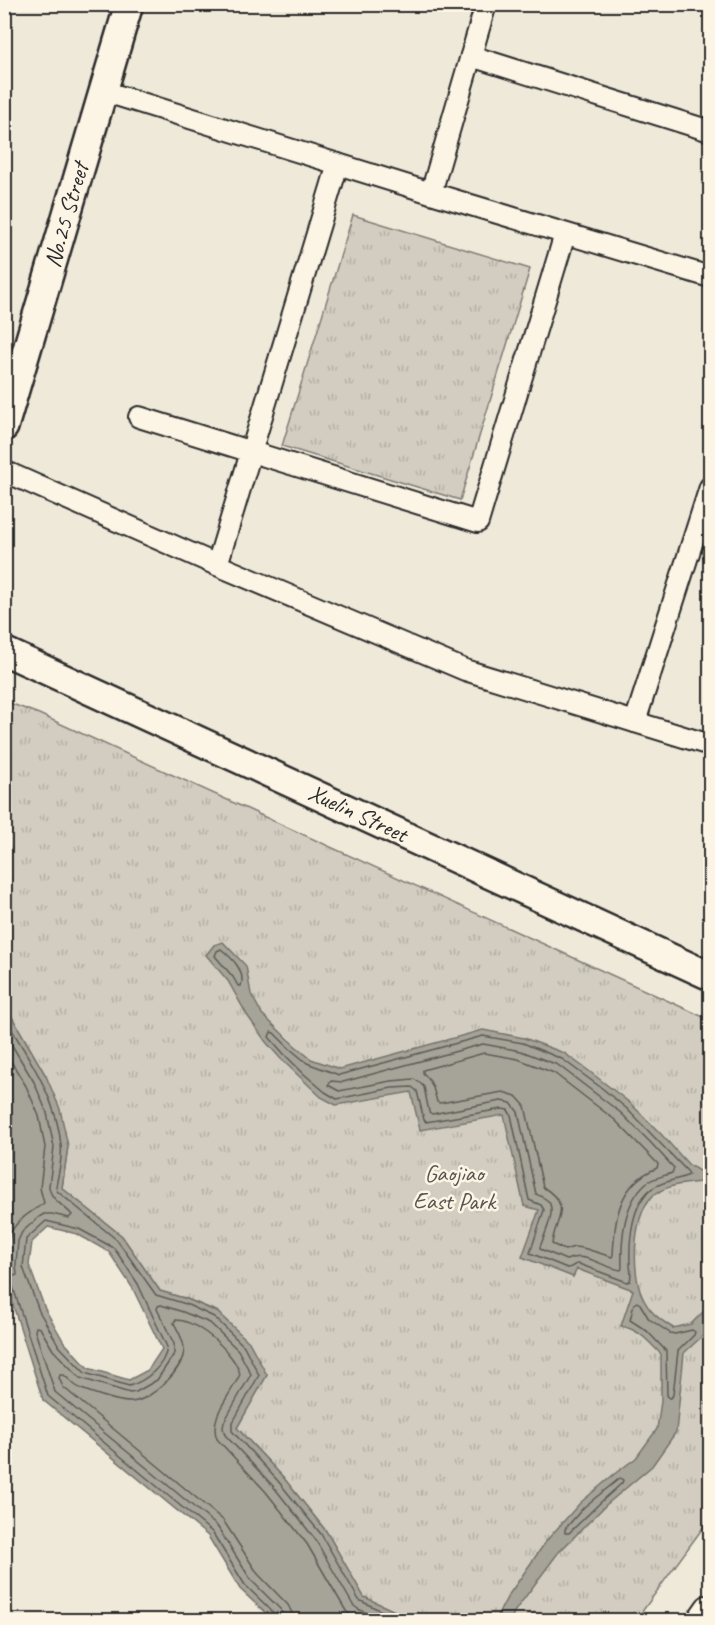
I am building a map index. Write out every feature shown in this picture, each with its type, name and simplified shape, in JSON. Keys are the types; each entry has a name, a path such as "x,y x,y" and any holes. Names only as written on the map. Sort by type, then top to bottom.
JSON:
{"main road":[{"name":"No.25 Street","path":"4,427 129,4"},
{"name":"Xuelin Street","path":"4,651 711,976"},
{"path":"703,1620 711,1610"}],"street":[{"path":"431,193 486,4"},
{"path":"471,56 711,131"},
{"path":"103,91 711,277"},
{"path":"217,565 338,164"},
{"path":"139,417 478,522 565,234"},
{"path":"4,471 217,565 465,670 711,745"},
{"path":"635,722 711,487"}],"green space":[{"path":"353,215 530,269 460,500 282,446"},
{"name":"Gaojiao East Park","path":"4,701 39,714 710,1020 710,1518 636,1620 414,1620 364,1597 326,1531 283,1477 237,1428 267,1375 217,1311 160,1291 122,1236 62,1188 68,1146 46,1076 5,1005"}],"water":[{"path":"223,942 246,966 251,994 262,1014 311,1059 340,1069 483,1030 524,1038 564,1053 589,1071 630,1103 689,1165 710,1175 710,1181 676,1185 657,1193 649,1200 638,1225 636,1272 642,1296 651,1311 673,1328 691,1324 710,1305 710,1329 684,1353 676,1432 652,1466 606,1505 558,1553 514,1612 511,1620 495,1620 508,1596 547,1540 580,1503 636,1458 657,1429 661,1401 661,1354 639,1333 621,1326 633,1290 577,1269 573,1277 522,1257 539,1210 524,1206 504,1115 420,1130 411,1092 336,1105 321,1097 266,1042 247,1015 228,981 206,955 214,945"},
{"path":"5,1005 46,1076 60,1109 68,1146 62,1188 122,1236 160,1291 187,1299 217,1312 249,1342 267,1375 237,1428 283,1477 326,1531 364,1597 414,1620 273,1620 240,1589 208,1536 43,1400 5,1280","holes":["48,1227 77,1234 109,1252 132,1287 162,1349 148,1370 129,1380 88,1368 64,1342 45,1309 29,1265 32,1242"]}]}
